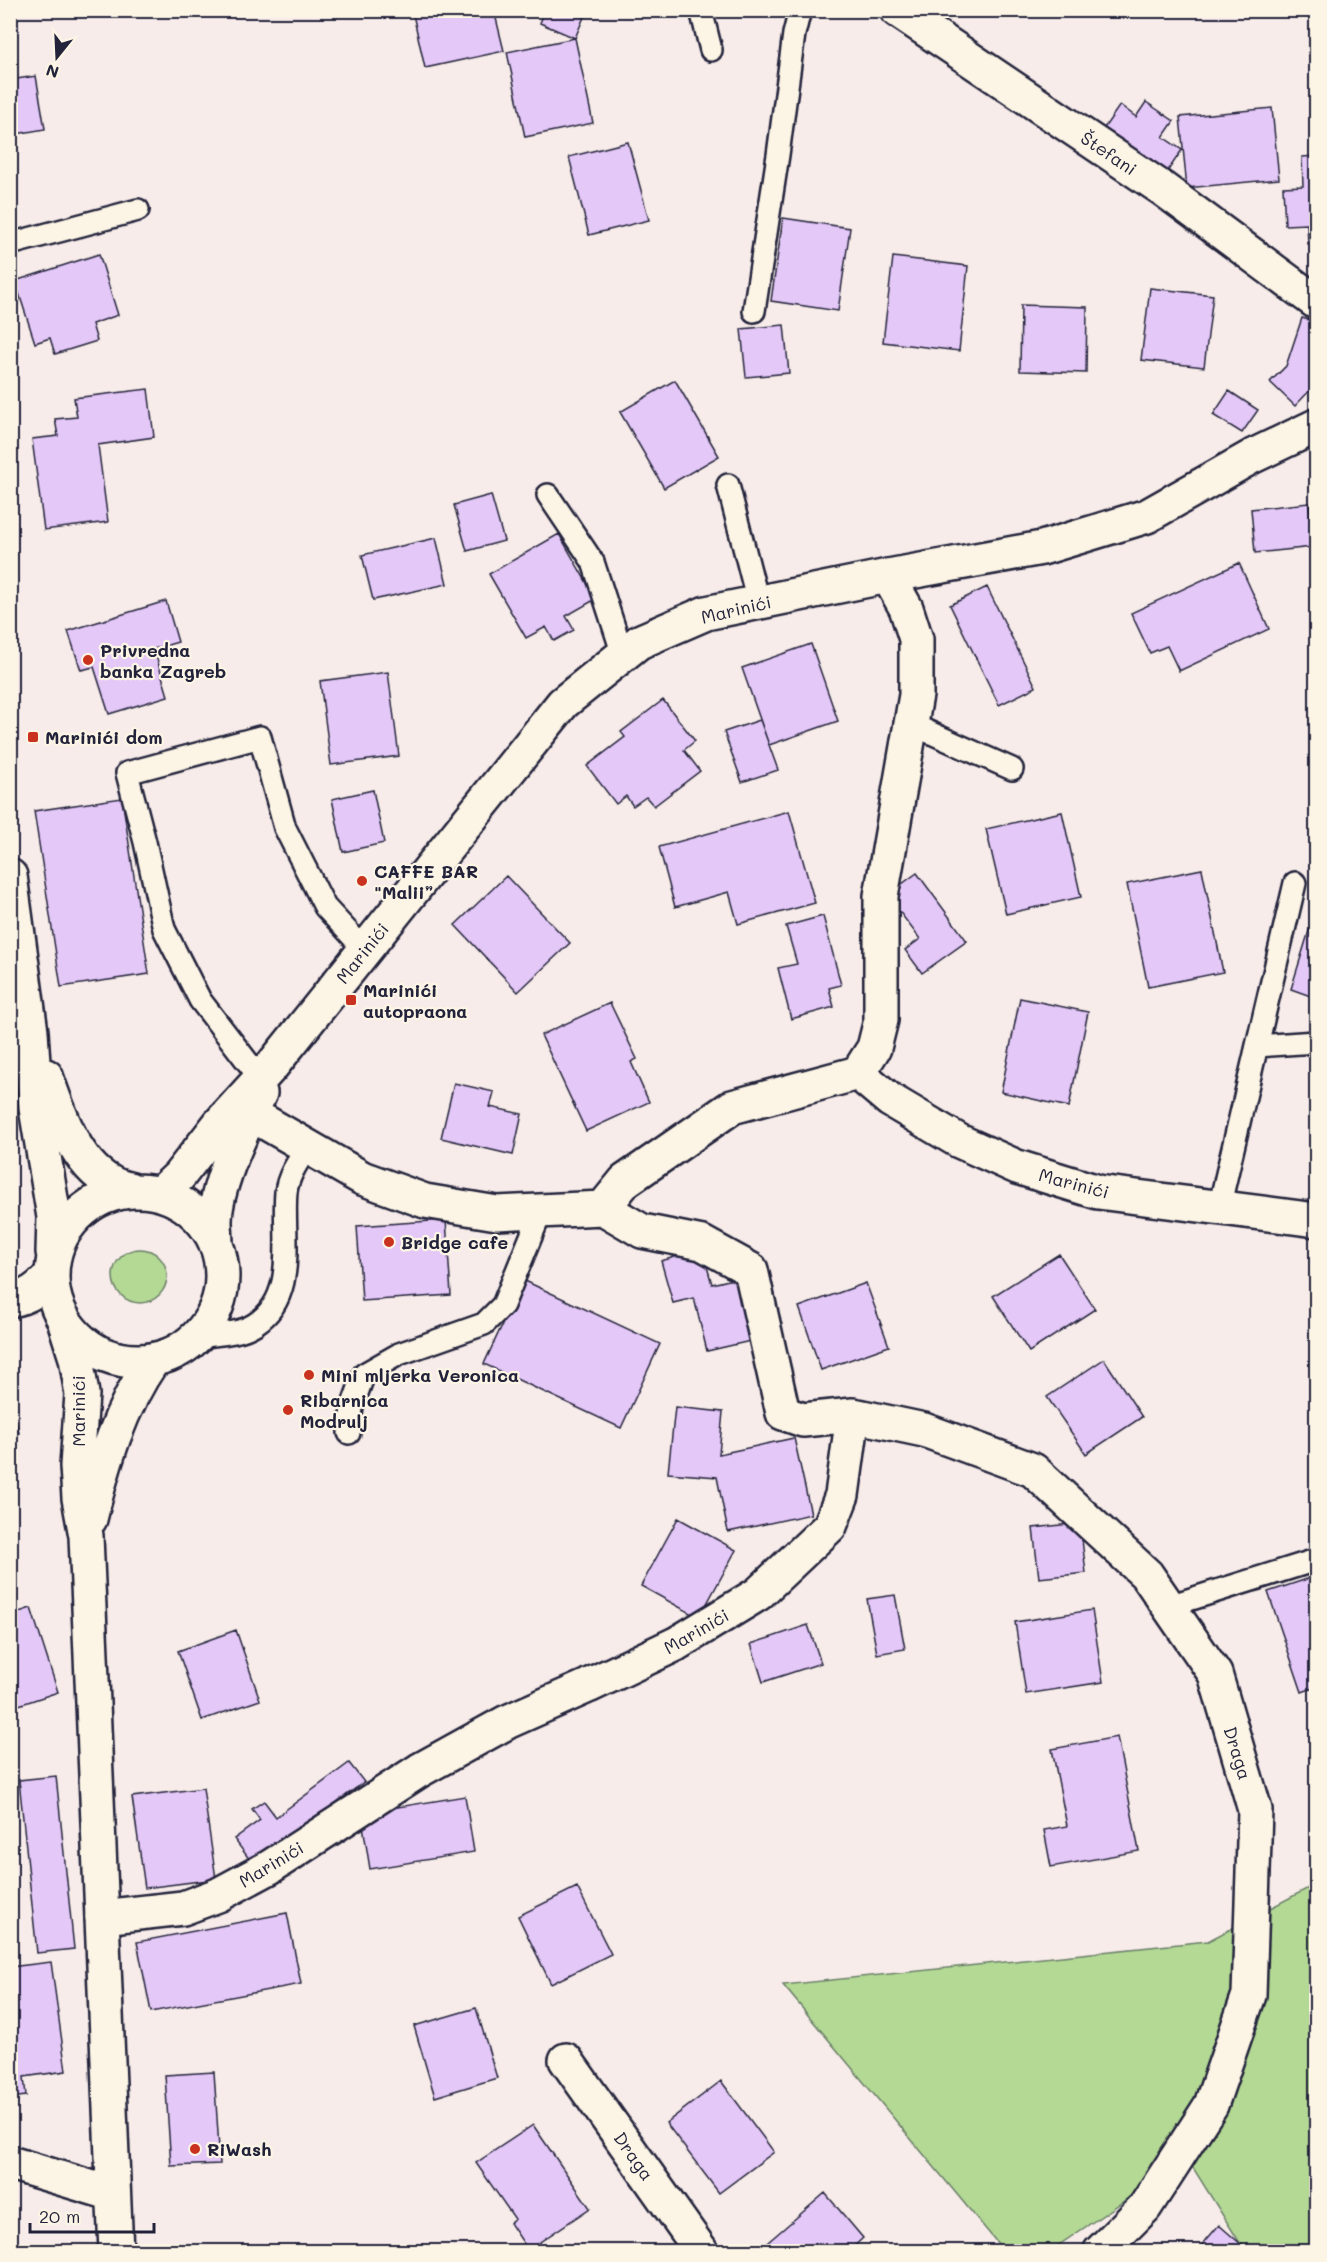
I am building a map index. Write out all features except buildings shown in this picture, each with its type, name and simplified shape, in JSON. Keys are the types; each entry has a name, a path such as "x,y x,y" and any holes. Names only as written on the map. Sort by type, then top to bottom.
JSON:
{"street":[{"name":"Štefani","path":"897,10 1163,189 1317,302"},
{"path":"603,1208 625,1181 732,1107 858,1073 874,1048 881,1020 881,896 916,694 916,639 906,608 888,576 1042,548 1147,516 1253,456 1317,426"},
{"name":"Marinići","path":"52,1268 62,1234 80,1212 104,1197 146,1192 179,1176 221,1122 266,1072 563,703 639,642 706,613 888,576"},
{"name":"Marinići","path":"10,876 32,1032 36,1108 54,1216 52,1268 54,1300 65,1323 76,1358 82,1394 77,1466 79,1497 86,1536 116,2252"},
{"name":"Marinići","path":"32,1032 60,1115 89,1165 109,1182 184,1204 203,1222 216,1245"},
{"name":"Marinići","path":"65,1323 82,1341 104,1354 128,1361 153,1360 176,1352 196,1337 212,1317 220,1293 222,1268 216,1245 215,1219 219,1195 266,1072"},
{"name":"Marinići","path":"858,1073 890,1100 959,1141 1017,1167 1098,1192 1317,1220"},
{"path":"250,1114 362,1178 425,1201 497,1213 603,1208 642,1231 702,1243 750,1270 783,1413 803,1420 853,1415"},
{"path":"10,1300 24,1298 38,1290 52,1268"},
{"name":"Marinići","path":"86,1536 102,1468 119,1420 136,1384 153,1360"},
{"name":"Marinići","path":"102,1917 183,1908 218,1895 270,1867 420,1770 507,1722 676,1644 758,1594 830,1526 842,1495 853,1415"},
{"name":"Draga","path":"853,1415 924,1430 1033,1470 1147,1575 1215,1674 1255,1810 1249,1995 1211,2105 1145,2207 1100,2252"},
{"name":"Draga","path":"566,2060 702,2252"},
{"path":"10,2163 113,2194"}],"lane":[{"path":"701,10 711,50"},
{"path":"754,311 794,34 800,10"},
{"path":"10,244 138,210"},
{"path":"728,485 758,603"},
{"path":"548,495 593,562 623,655"},
{"path":"911,724 1012,769"},
{"path":"266,1072 200,1000 164,929 127,773 260,737 285,828 325,907 365,950"},
{"path":"1219,1208 1295,883"},
{"path":"1257,1046 1317,1042"},
{"path":"196,1337 238,1331 255,1324 273,1305 286,1272 286,1190 293,1169 308,1146"},
{"path":"349,1432 352,1407 364,1374 399,1354 484,1324 503,1305 541,1212"},
{"path":"1169,1606 1317,1560"}],"green space":[{"path":"140,1249 150,1251 159,1257 165,1266 167,1276 165,1286 159,1295 150,1301 140,1303 130,1301 121,1295 115,1286 113,1276 115,1266 121,1257 130,1251"},
{"path":"1316,1884 1316,2251 1245,2251 1187,2158 1050,2251 1004,2251 783,1985 1208,1941"}],"place":[{"name":"Privredna banka Zagreb","path":"88,660"},
{"name":"Marinići dom","path":"33,737"},
{"name":"CAFFE BAR \"Malii”","path":"362,881"},
{"name":"Marinići autopraona","path":"351,1000"},
{"name":"Bridge cafe","path":"389,1242"},
{"name":"Mini mljerka Veronica","path":"309,1375"},
{"name":"Ribarnica Modrulj","path":"288,1410"},
{"name":"RiWash","path":"195,2149"}]}
